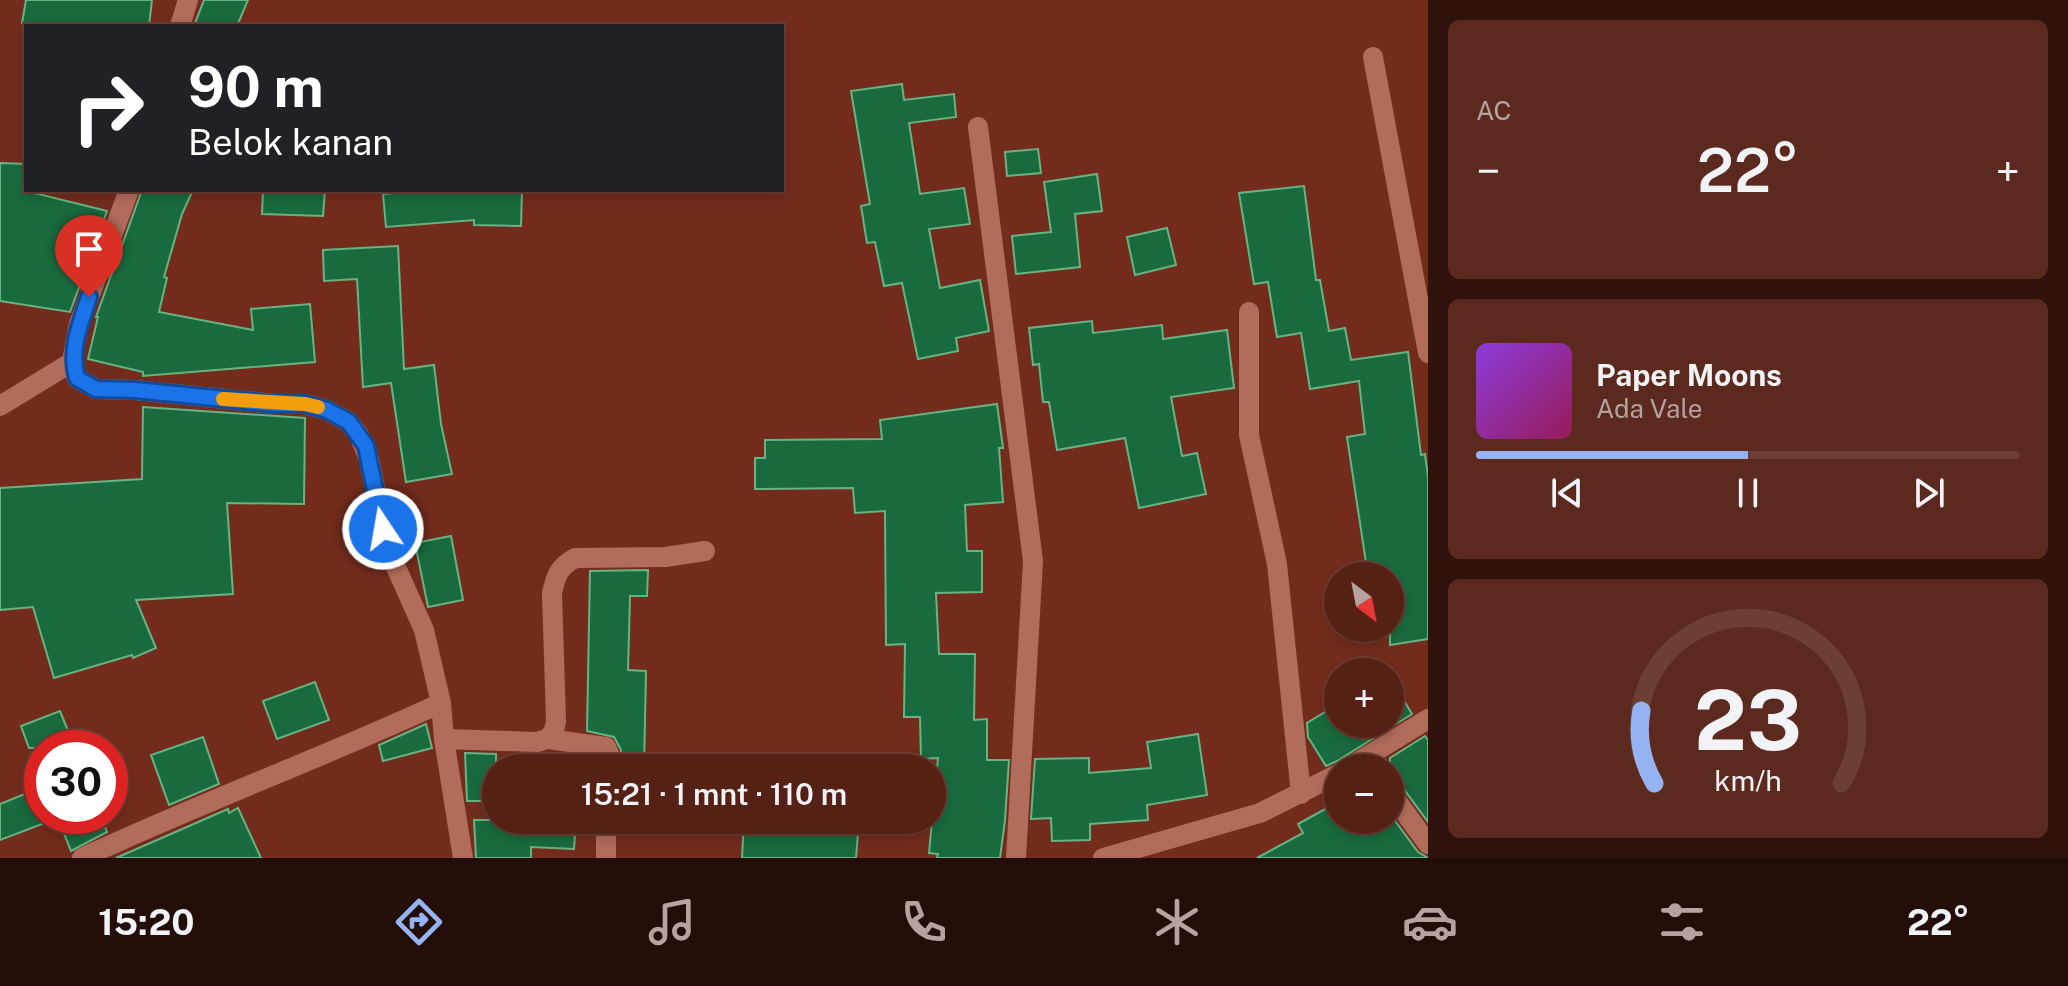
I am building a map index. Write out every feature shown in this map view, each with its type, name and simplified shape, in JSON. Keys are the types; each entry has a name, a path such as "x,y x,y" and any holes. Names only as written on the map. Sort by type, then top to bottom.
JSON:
{"street":[{"path":"181,24 188,0"},
{"path":"1373,57 1428,353"},
{"path":"978,127 1033,561 1016,858"},
{"path":"128,192 79,324 72,362 77,378 96,389 305,404 327,410 349,422 366,446 387,547 424,630 441,703 463,858"},
{"path":"1249,312 1249,435 1277,564 1301,794"},
{"path":"0,406 72,362"},
{"path":"548,739 554,732 556,721 552,593 556,574 563,565 575,558 665,557 705,551"},
{"path":"82,858 158,823 357,742 441,703"},
{"path":"1378,754 1428,719"},
{"path":"444,739 537,742 548,739 606,747 609,754"},
{"path":"1103,858 1260,813 1324,782"},
{"path":"1404,811 1428,844"},
{"path":"606,834 606,858"}],"building":[{"path":"26,0 152,0 149,24 22,23"},
{"path":"204,0 248,0 238,24 195,24"},
{"path":"902,84 904,100 954,94 956,117 909,123 920,194 964,188 970,224 929,229 940,288 980,280 989,331 956,338 958,351 918,359 902,283 884,286 875,242 867,243 861,206 870,204 851,91"},
{"path":"1038,149 1041,173 1007,176 1005,152"},
{"path":"0,163 24,164 24,192 107,211 70,312 0,301"},
{"path":"1097,174 1102,211 1075,214 1080,267 1016,274 1012,236 1051,232 1044,182"},
{"path":"1304,186 1316,280 1320,280 1329,331 1345,328 1351,360 1408,352 1421,455 1425,454 1428,477 1428,639 1390,645 1390,642 1404,642 1404,562 1366,562 1347,437 1365,434 1359,381 1310,389 1301,333 1277,337 1268,282 1254,284 1239,193"},
{"path":"141,192 192,192 182,214 164,277 167,278 159,312 253,330 251,309 310,304 315,362 143,376 143,372 88,359 96,317"},
{"path":"263,192 325,192 323,216 262,214"},
{"path":"522,192 521,226 474,225 474,220 386,227 383,194"},
{"path":"1167,228 1176,265 1135,275 1127,237"},
{"path":"398,246 404,369 434,365 441,424 452,474 406,482 391,383 363,387 357,279 324,281 323,250"},
{"path":"1092,321 1093,333 1162,325 1163,339 1227,330 1234,388 1171,397 1182,456 1197,453 1206,494 1139,508 1125,438 1057,450 1049,402 1043,402 1039,364 1033,365 1029,328"},
{"path":"997,404 1003,448 999,448 1003,502 965,505 967,551 982,551 982,592 936,593 939,654 975,654 974,720 987,719 987,760 1009,760 1000,858 937,858 938,854 929,853 931,834 946,834 946,754 921,754 920,717 904,717 905,644 886,645 885,511 855,513 853,488 755,489 755,458 765,458 765,440 882,439 880,420"},
{"path":"143,407 305,418 304,504 227,503 233,594 136,600 156,648 133,658 132,655 54,678 33,607 0,610 0,488 142,479"},
{"path":"451,536 463,600 428,607 415,543"},
{"path":"648,570 647,596 630,596 628,670 646,671 644,754 621,754 614,737 587,731 590,571"},
{"path":"315,682 329,720 277,739 263,701"},
{"path":"1404,701 1412,714 1404,719"},
{"path":"60,711 68,730 24,730 24,734 21,726"},
{"path":"1324,713 1324,738 1374,738 1348,754 1324,754 1324,763 1308,737 1307,723"},
{"path":"426,724 432,748 383,761 379,745"},
{"path":"1198,734 1207,795 1147,805 1148,820 1090,824 1090,840 1052,841 1051,818 1031,819 1035,759 1089,758 1089,773 1151,768 1147,742"},
{"path":"1425,736 1428,740 1428,822 1404,789 1404,754 1396,754"},
{"path":"203,737 219,784 169,805 151,755"},
{"path":"465,753 496,754 482,754 482,801 467,801"},
{"path":"24,794 24,831 0,840 0,804"},
{"path":"238,808 261,858 116,858 228,809 229,813"},
{"path":"1324,810 1324,834 1404,833 1418,852 1428,858 1257,858 1303,833 1298,824"},
{"path":"474,820 482,820 482,834 575,834 574,849 531,847 531,858 476,858"},
{"path":"64,834 103,834 71,851"},
{"path":"743,834 858,834 856,858 742,858"}],"slow traffic":[{"path":"223,399 318,407"}],"route":[{"path":"89,297 79,324 72,362 77,378 96,389 305,404 327,410 349,422 366,446 383,529"}]}
